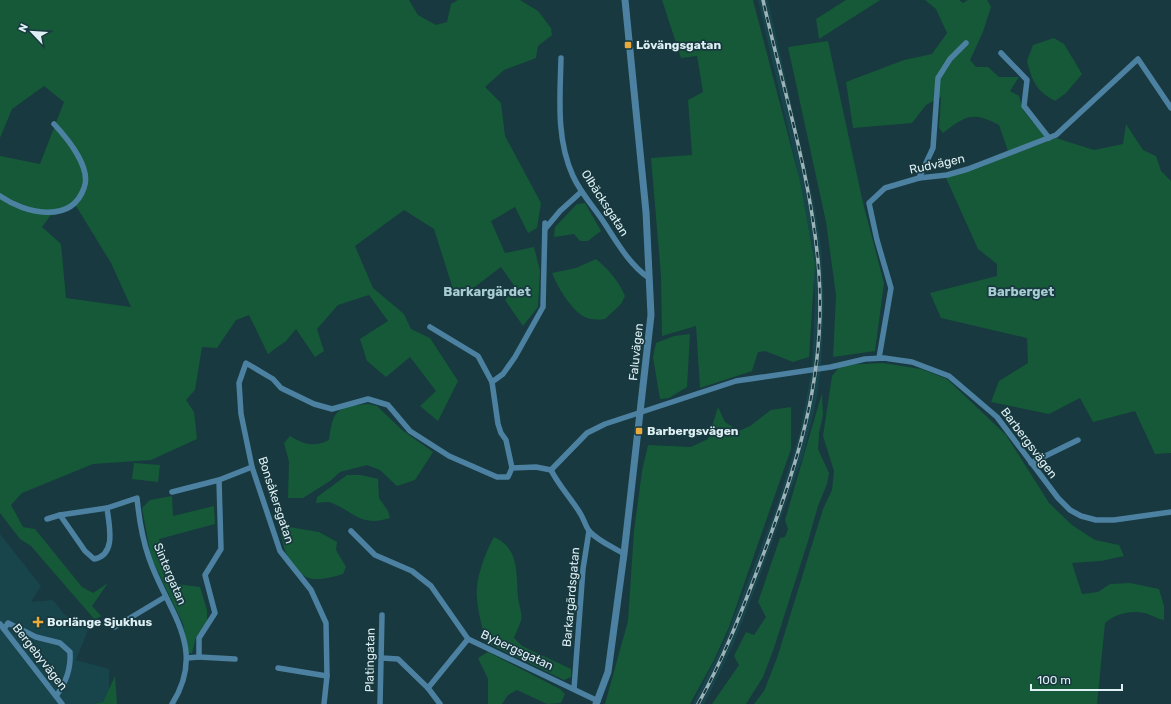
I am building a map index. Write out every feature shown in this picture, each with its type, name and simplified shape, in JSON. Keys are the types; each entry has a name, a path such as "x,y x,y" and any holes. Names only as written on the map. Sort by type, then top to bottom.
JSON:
{"street":[{"name":"Faluvägen","path":"597,703 608,672 624,554 651,315 646,212 625,0"},
{"path":"919,178 933,148 938,78 950,59 966,43"},
{"path":"1001,53 1027,80 1024,106 1049,138"},
{"name":"Olbäcksgatan","path":"561,58 561,126 564,152 573,176 581,192 638,270 649,278"},
{"name":"Rudvägen","path":"879,358 891,288 877,240 869,203 885,188 919,178 946,175 968,169 1056,135 1138,59 1171,108"},
{"path":"0,196 27,210 48,213 60,211 73,205 85,188 84,168 70,141 54,124"},
{"path":"492,382 503,374 515,357 543,307 545,227 581,192"},
{"path":"430,327 460,347 478,356 492,382 498,424 501,433 506,440 512,468 536,467 551,470"},
{"name":"Barbergsvägen","path":"551,470 587,433 605,424 736,382 831,367 865,359 879,358 912,362 949,376 997,417 1058,498 1070,510 1081,516 1096,520 1114,520 1171,512"},
{"name":"Bonsåkersgatan","path":"324,704 327,676 326,623 311,590 280,551 252,467 241,414 239,383 246,363 273,379 282,388 314,404 332,409 368,399 388,405 410,431 449,456 497,478 508,477 512,468"},
{"path":"1031,463 1078,440"},
{"path":"172,492 219,480 252,467"},
{"name":"Barkargärdsgatan","path":"551,470 561,488 586,523 589,531 583,569 574,689"},
{"path":"199,657 199,638 215,613 206,575 222,549 219,480"},
{"name":"Sintergatan","path":"107,508 137,498 140,525 149,559 165,597 180,623 187,658 179,693 172,704"},
{"path":"47,519 60,514 107,508 110,541 108,552 102,558 94,559 85,551 60,514"},
{"name":"Bybergsgatan","path":"351,531 375,555 412,571 431,586 468,639 574,689"},
{"name":"Barkargärdsgatan","path":"589,531 603,542 624,554"},
{"path":"113,626 115,627 165,597"},
{"name":"Platingatan","path":"380,704 382,615"},
{"path":"2,627 8,623 36,637 60,643 70,652 71,664 56,696"},
{"name":"Bergebyvägen","path":"2,627 62,704"},
{"path":"428,688 468,639"},
{"path":"187,658 199,657 235,660"},
{"path":"382,658 398,658 428,688 440,704"},
{"path":"278,668 327,676"},
{"path":"574,689 597,703"}],"shaded area":[{"path":"758,0 768,0 815,209 821,246 824,300 821,369 816,402 803,456 759,579 734,643 710,693 704,704 693,704 725,640 776,508 800,432 812,368 815,300 812,247 797,168"},
{"name":"Borlänge Sjukhus","path":"0,534 41,586 31,602 53,600 64,614 88,630 76,660 109,669 109,692 103,702 92,704 0,704"}],"green space":[{"path":"0,0 409,0 418,15 436,25 447,22 451,4 458,0 520,0 538,11 551,28 552,35 538,46 536,58 504,70 485,87 501,103 505,136 541,203 537,228 528,233 515,207 491,221 505,253 534,247 540,271 538,307 523,326 505,300 515,287 501,267 468,292 453,289 434,229 404,210 355,246 373,288 404,314 411,329 430,338 458,381 438,421 420,406 436,391 410,357 386,377 367,361 360,339 388,321 369,295 338,305 317,329 324,351 315,357 296,329 286,341 268,354 249,315 236,320 217,348 202,347 195,390 186,400 194,412 197,439 151,460 93,464 22,493 11,505 23,527 35,529 82,587 93,593 108,583 92,606 101,616 95,620 31,546 20,539 0,513 0,156 40,164 64,102 44,86 12,109 0,138","holes":["76,206 111,263 131,307 66,298 61,244 42,227 50,216"]},
{"path":"662,0 753,0 800,181 815,264 809,357 793,362 765,351 758,352 752,371 700,388 696,326 662,336 661,276 651,158 692,155 688,100 703,92 697,56 681,58"},
{"path":"846,0 880,0 819,39 816,19"},
{"path":"925,0 959,0 963,3 968,0 987,0 991,7 983,32 970,60 976,67 988,67 999,77 1019,77 1010,91 1019,96 1023,110 1045,137 1008,151 999,125 982,118 975,117 963,119 943,133 939,128 941,97 926,105 912,123 853,128 846,82 904,60 932,54 947,33 936,9"},
{"path":"1054,38 1064,44 1082,74 1066,93 1055,101 1043,93 1036,85 1027,61 1033,45"},
{"path":"828,41 863,203 884,283 875,351 833,357 836,295 826,222 788,47"},
{"path":"1126,124 1143,150 1156,156 1161,171 1171,181 1171,453 1155,454 1135,411 1093,422 1080,398 1049,414 991,402 999,381 1028,363 1027,338 941,318 930,293 997,276 997,264 978,249 946,178 1056,138 1094,150 1123,144"},
{"path":"585,203 601,231 588,241 580,241 574,234 554,237 555,227 577,204"},
{"path":"596,259 613,276 625,296 621,304 605,319 597,320 583,316 573,308 564,296 552,273 576,268"},
{"path":"690,334 687,387 669,398 660,399 653,357 656,343 674,336"},
{"path":"883,363 921,369 947,379 1006,435 1049,503 1072,525 1095,540 1119,545 1124,556 1101,561 1072,563 1082,594 1098,592 1110,584 1130,583 1159,589 1164,606 1164,620 1139,612 1128,612 1113,617 1105,623 1097,704 754,704 764,691 777,658 823,509 832,490 834,471 823,436 832,376 841,365"},
{"path":"822,393 823,415 819,433 818,449 829,473 827,484 818,506 774,648 763,677 746,704 712,704 739,665 734,656 746,632 754,635 766,617 758,602 780,538 785,537 788,529 785,520"},
{"path":"368,404 377,406 402,430 433,452 415,480 397,486 380,470 367,465 340,472 330,481 303,498 288,498 289,462 284,443 290,436 309,444 318,444 329,440 332,422 338,412 349,407"},
{"path":"718,407 725,422 739,431 750,426 771,410 791,407 791,449 729,627 713,662 690,704 605,704 628,621 634,531 642,471 648,445 691,447 708,439"},
{"path":"134,463 160,465 158,482 132,479"},
{"path":"347,475 361,475 378,479 379,498 388,511 390,518 372,521 365,520 330,502 316,503 317,497"},
{"path":"172,496 173,516 214,506 215,524 159,539 176,584 200,587 207,610 207,621 196,637 192,653 188,654 183,624 151,557 142,508 150,500"},
{"path":"289,527 319,532 337,542 336,550 346,567 343,574 315,579 306,577 300,573 288,558 284,546 281,533"},
{"path":"494,537 508,547 515,562 521,618 514,638 522,646 571,669 571,677 564,680 487,643 478,607 477,587 483,561"},
{"path":"488,652 560,689 565,694 561,703 547,704 517,690 508,695 502,704 488,704 488,679 478,658"},
{"path":"115,676 117,704 92,704 103,702"}],"railway":[{"path":"698,704 724,653 759,566 785,494 806,423 818,351 820,313 819,274 811,205 763,0"}],"place":[{"name":"Lövängsgatan","path":"628,45"},
{"name":"Barbergsvägen","path":"639,431"},
{"name":"Borlänge Sjukhus","path":"38,622"}],"district":[{"name":"Barkargärdet","path":"487,291"},
{"name":"Barberget","path":"1021,291"}]}
